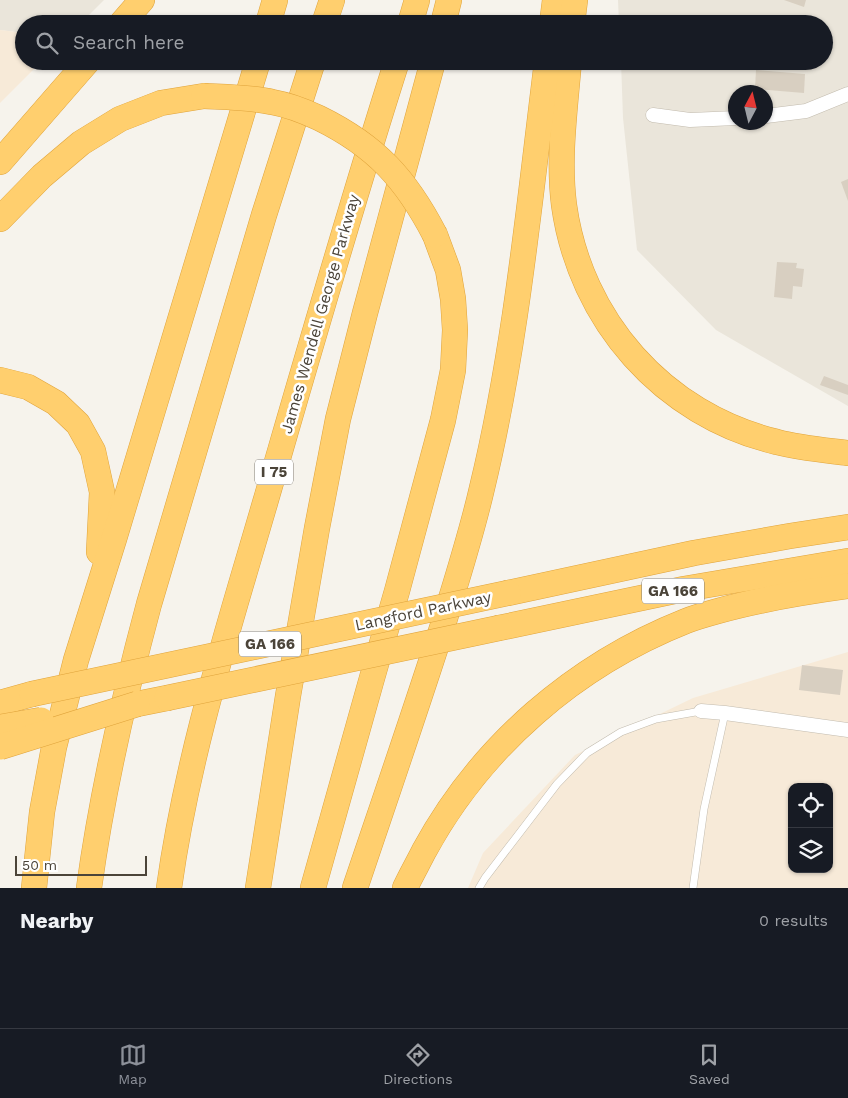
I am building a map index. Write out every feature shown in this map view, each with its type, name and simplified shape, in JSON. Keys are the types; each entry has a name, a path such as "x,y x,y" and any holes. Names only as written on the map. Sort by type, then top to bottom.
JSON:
{"highway":[{"path":"129,15 142,0"},
{"path":"271,15 275,0"},
{"path":"327,15 332,0"},
{"path":"413,15 417,0"},
{"path":"445,15 449,0"},
{"path":"553,15 555,0"},
{"path":"573,15 574,0"},
{"path":"0,162 80,70"},
{"path":"20,888 42,812 57,737 76,660 255,70"},
{"path":"90,888 108,780 139,639 310,70"},
{"name":"James Wendell George Parkway","path":"169,888 184,804 200,731 242,580 344,232 395,70"},
{"path":"258,888 288,696 338,419 431,70"},
{"path":"355,888 427,674 458,575 482,489 507,374 518,300 546,70"},
{"path":"568,70 562,160 564,206 572,246 584,280 591,296 613,330 644,369 662,385 705,414 752,435 776,442 811,449 848,453"},
{"path":"0,218 42,176 75,148 120,119 161,103 204,96 245,98 274,102 303,111 354,137 375,153 394,172 423,212 435,235 448,270 453,299 455,330 452,370 445,411 397,591 313,888"},
{"path":"0,380 28,387 56,403 78,424 93,451 102,492 100,541 94,602"},
{"name":"Langford Parkway","path":"2,714 32,694 694,553 848,527"},
{"name":"Langford Parkway","path":"2,714 137,704 684,589 848,561"},
{"path":"406,888 437,828 472,778 513,732 560,692 602,662 643,640 687,620 741,605 797,593 848,586"},
{"path":"34,888 42,812"}],"street":[{"path":"773,115 806,111 848,94"},
{"path":"653,115 690,120 728,118"},
{"path":"701,711 848,730"}],"lane":[{"path":"480,888 485,878 557,784 587,753 621,732 656,719 701,711"},
{"path":"694,888 704,809 726,713"}],"shaded area":[{"path":"0,0 104,0 89,15 15,15 15,32 0,30"},
{"path":"618,0 848,0 848,406 716,330 637,250 623,118 621,70 833,70 833,15 619,15"},
{"path":"0,30 15,32 15,70 33,70 0,103"},
{"path":"848,652 848,888 468,888 483,853 575,755 693,698"}],"building":[{"path":"784,0 806,0 804,7"},
{"path":"756,70 805,74 804,93 773,90 773,85 755,85"},
{"path":"848,179 848,201 841,182"},
{"path":"777,262 797,263 796,268 804,269 802,287 793,286 792,299 774,297"},
{"path":"824,376 848,385 848,395 820,385"},
{"path":"802,665 843,670 840,695 799,690"}]}
